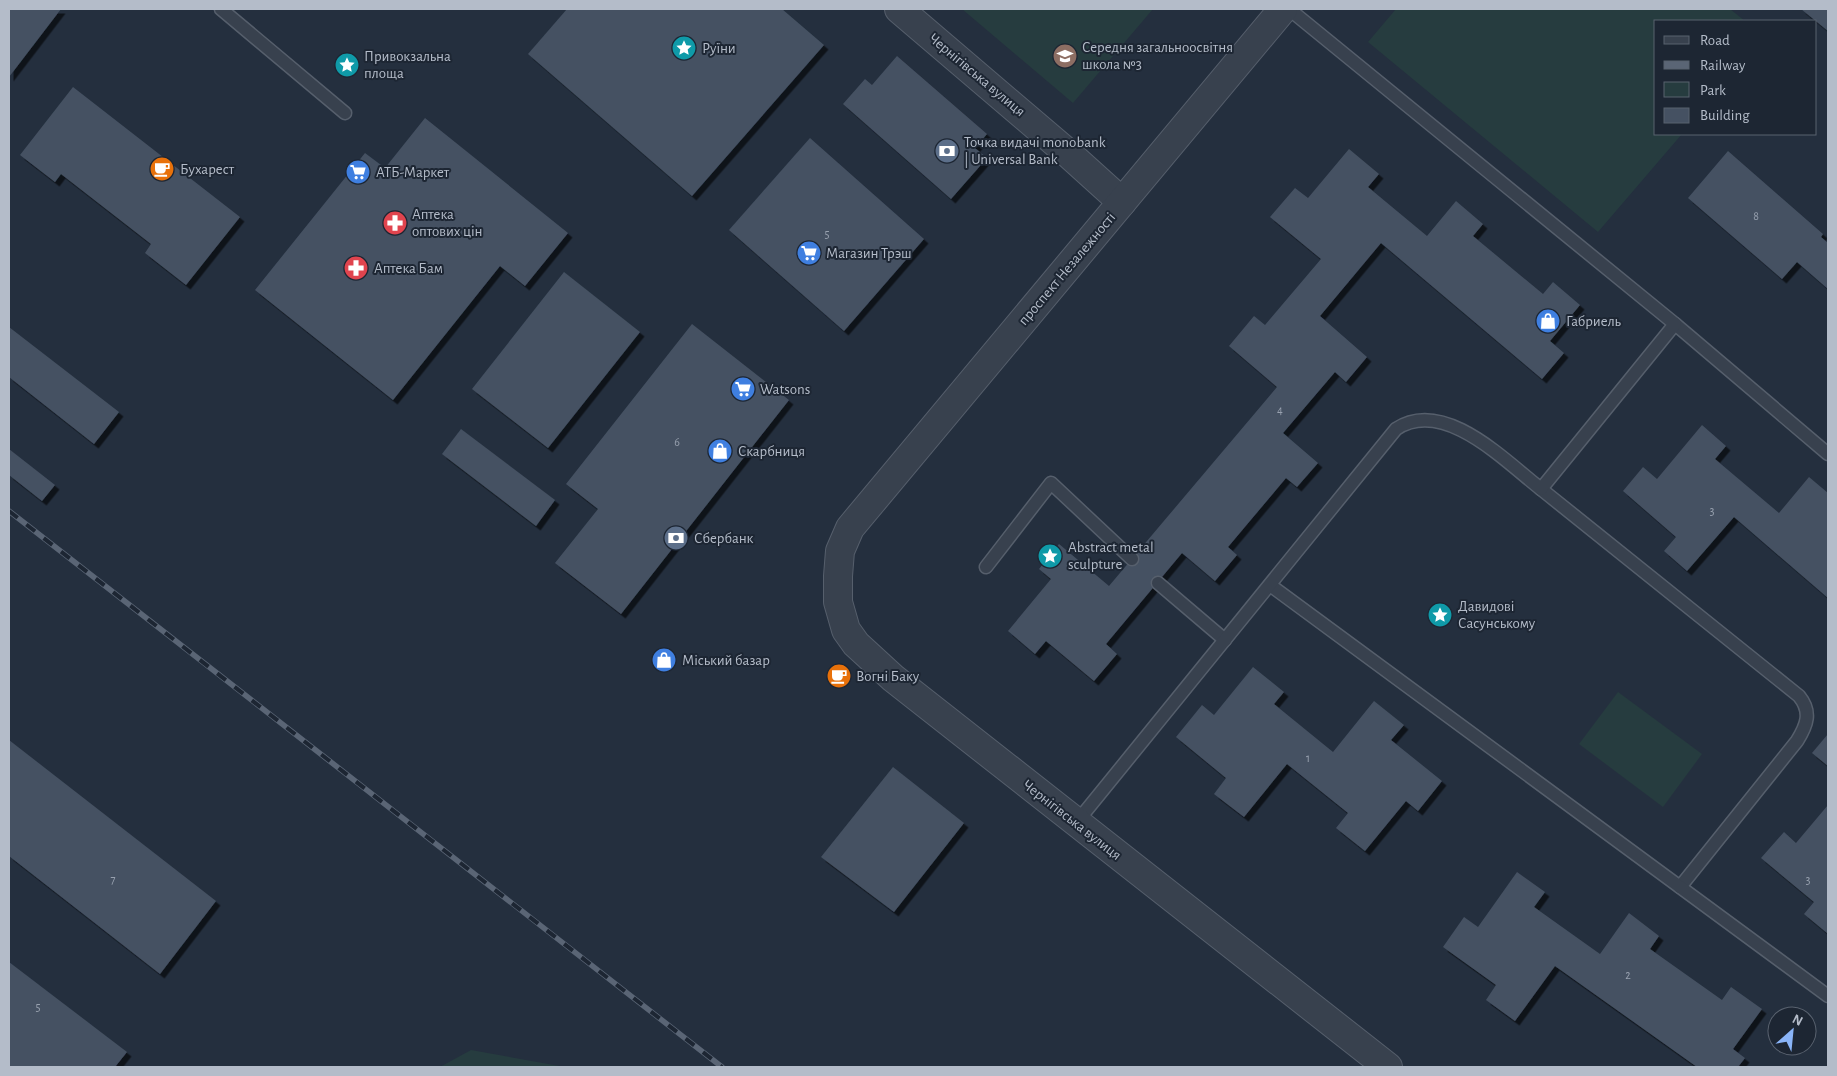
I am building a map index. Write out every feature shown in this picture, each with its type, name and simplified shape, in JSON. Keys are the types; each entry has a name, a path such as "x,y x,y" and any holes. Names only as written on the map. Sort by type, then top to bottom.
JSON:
{"street":[{"name":"Чернігівська вулиця","path":"898,9 1070,155 1122,202"},
{"name":"проспект Незалежності","path":"850,528 1283,9"},
{"name":"Чернігівська вулиця","path":"850,528 840,552 838,602 846,630 856,644 936,714 1388,1067"}],"lane":[{"path":"221,9 345,113"},
{"path":"1289,9 1675,324 1828,454"},
{"path":"1541,489 1675,324"},
{"path":"1076,823 1396,429 1408,421 1422,420 1463,430 1475,437 1799,696 1806,705 1808,718 1797,741 1680,887"},
{"path":"986,566 1051,483 1132,560"},
{"path":"1158,583 1225,640"},
{"path":"1270,585 1828,996"}],"green space":[{"name":"Середня загальноосвітня школа №3","path":"962,9 1153,9 1073,103"},
{"path":"1396,9 1730,9 1744,20 1654,20 1654,135 1681,135 1598,232 1368,42"},
{"path":"1618,692 1702,754 1663,807 1579,744"},
{"path":"471,1050 565,1067 440,1067"}],"building":[{"path":"9,9 61,9 9,77"},
{"path":"567,9 782,9 824,45 692,196 528,54"},
{"path":"1801,9 1828,9 1828,31 1817,20"},
{"path":"897,56 987,134 975,148 987,158 951,199 843,104 865,79 872,85"},
{"path":"73,87 240,217 186,285 145,253 151,244 61,174 55,182 20,155"},
{"path":"425,118 568,233 525,286 500,266 393,400 255,290 365,153 385,168"},
{"path":"810,138 924,239 844,331 729,230"},
{"path":"1349,149 1379,174 1368,187 1427,236 1456,201 1483,224 1473,236 1543,294 1553,282 1580,305 1550,341 1564,353 1542,379 1381,243 1320,316 1367,357 1346,382 1335,372 1283,433 1318,463 1297,487 1286,478 1228,547 1237,555 1215,581 1182,553 1106,644 1117,654 1094,681 1046,641 1035,654 1008,631 1051,579 1039,569 1059,544 1109,586 1277,387 1229,346 1254,316 1265,325 1321,259 1270,217 1295,188 1308,198"},
{"path":"1728,151 1823,234 1821,237 1828,243 1828,289 1797,262 1782,279 1688,198"},
{"path":"564,272 640,332 548,448 472,389"},
{"path":"692,324 789,400 621,614 555,563 598,509 566,484"},
{"path":"9,327 119,412 94,444 9,377"},
{"path":"1702,425 1726,446 1715,459 1779,513 1809,477 1828,493 1828,598 1734,517 1687,571 1664,551 1676,537 1623,491 1643,467 1657,479"},
{"path":"461,429 555,500 536,526 442,454"},
{"path":"9,449 55,485 42,501 9,475"},
{"path":"1253,667 1284,692 1274,704 1333,752 1374,701 1404,725 1391,740 1442,781 1418,811 1406,801 1365,851 1336,828 1348,813 1287,764 1244,817 1214,794 1226,778 1176,737 1202,705 1214,715"},
{"path":"1828,734 1828,766 1812,753"},
{"path":"9,740 216,901 160,974 9,856"},
{"path":"893,767 964,823 894,912 821,857"},
{"path":"1828,805 1827,933 1804,914 1814,902 1761,858 1784,832 1796,843"},
{"path":"1517,872 1545,892 1534,907 1600,954 1629,913 1659,936 1650,949 1722,1000 1731,987 1762,1009 1733,1049 1745,1058 1738,1067 1697,1067 1555,966 1515,1021 1486,1000 1496,985 1443,947 1464,917 1478,927"},
{"path":"9,962 127,1052 115,1067 9,1067"}],"railway":[{"path":"9,511 722,1067"}],"place":[{"name":"Руїни","path":"684,48"},
{"name":"Середня загальноосвітня школа №3","path":"1065,56"},
{"name":"Привокзальна площа","path":"347,65"},
{"name":"Точка видачі monobank | Universal Bank","path":"947,151"},
{"name":"Бухарест","path":"162,169"},
{"name":"АТБ-Маркет","path":"358,172"},
{"name":"Аптека оптових цін","path":"395,223"},
{"name":"Магазин Трэш","path":"809,253"},
{"name":"Аптека Бам","path":"356,268"},
{"name":"Габриель","path":"1548,321"},
{"name":"Watsons","path":"743,389"},
{"name":"Скарбниця","path":"720,451"},
{"name":"Сбербанк","path":"676,538"},
{"name":"Abstract metal sculpture","path":"1050,556"},
{"name":"Давидові Сасунському","path":"1440,615"},
{"name":"Міський базар","path":"664,660"},
{"name":"Вогні Баку","path":"839,676"}]}
